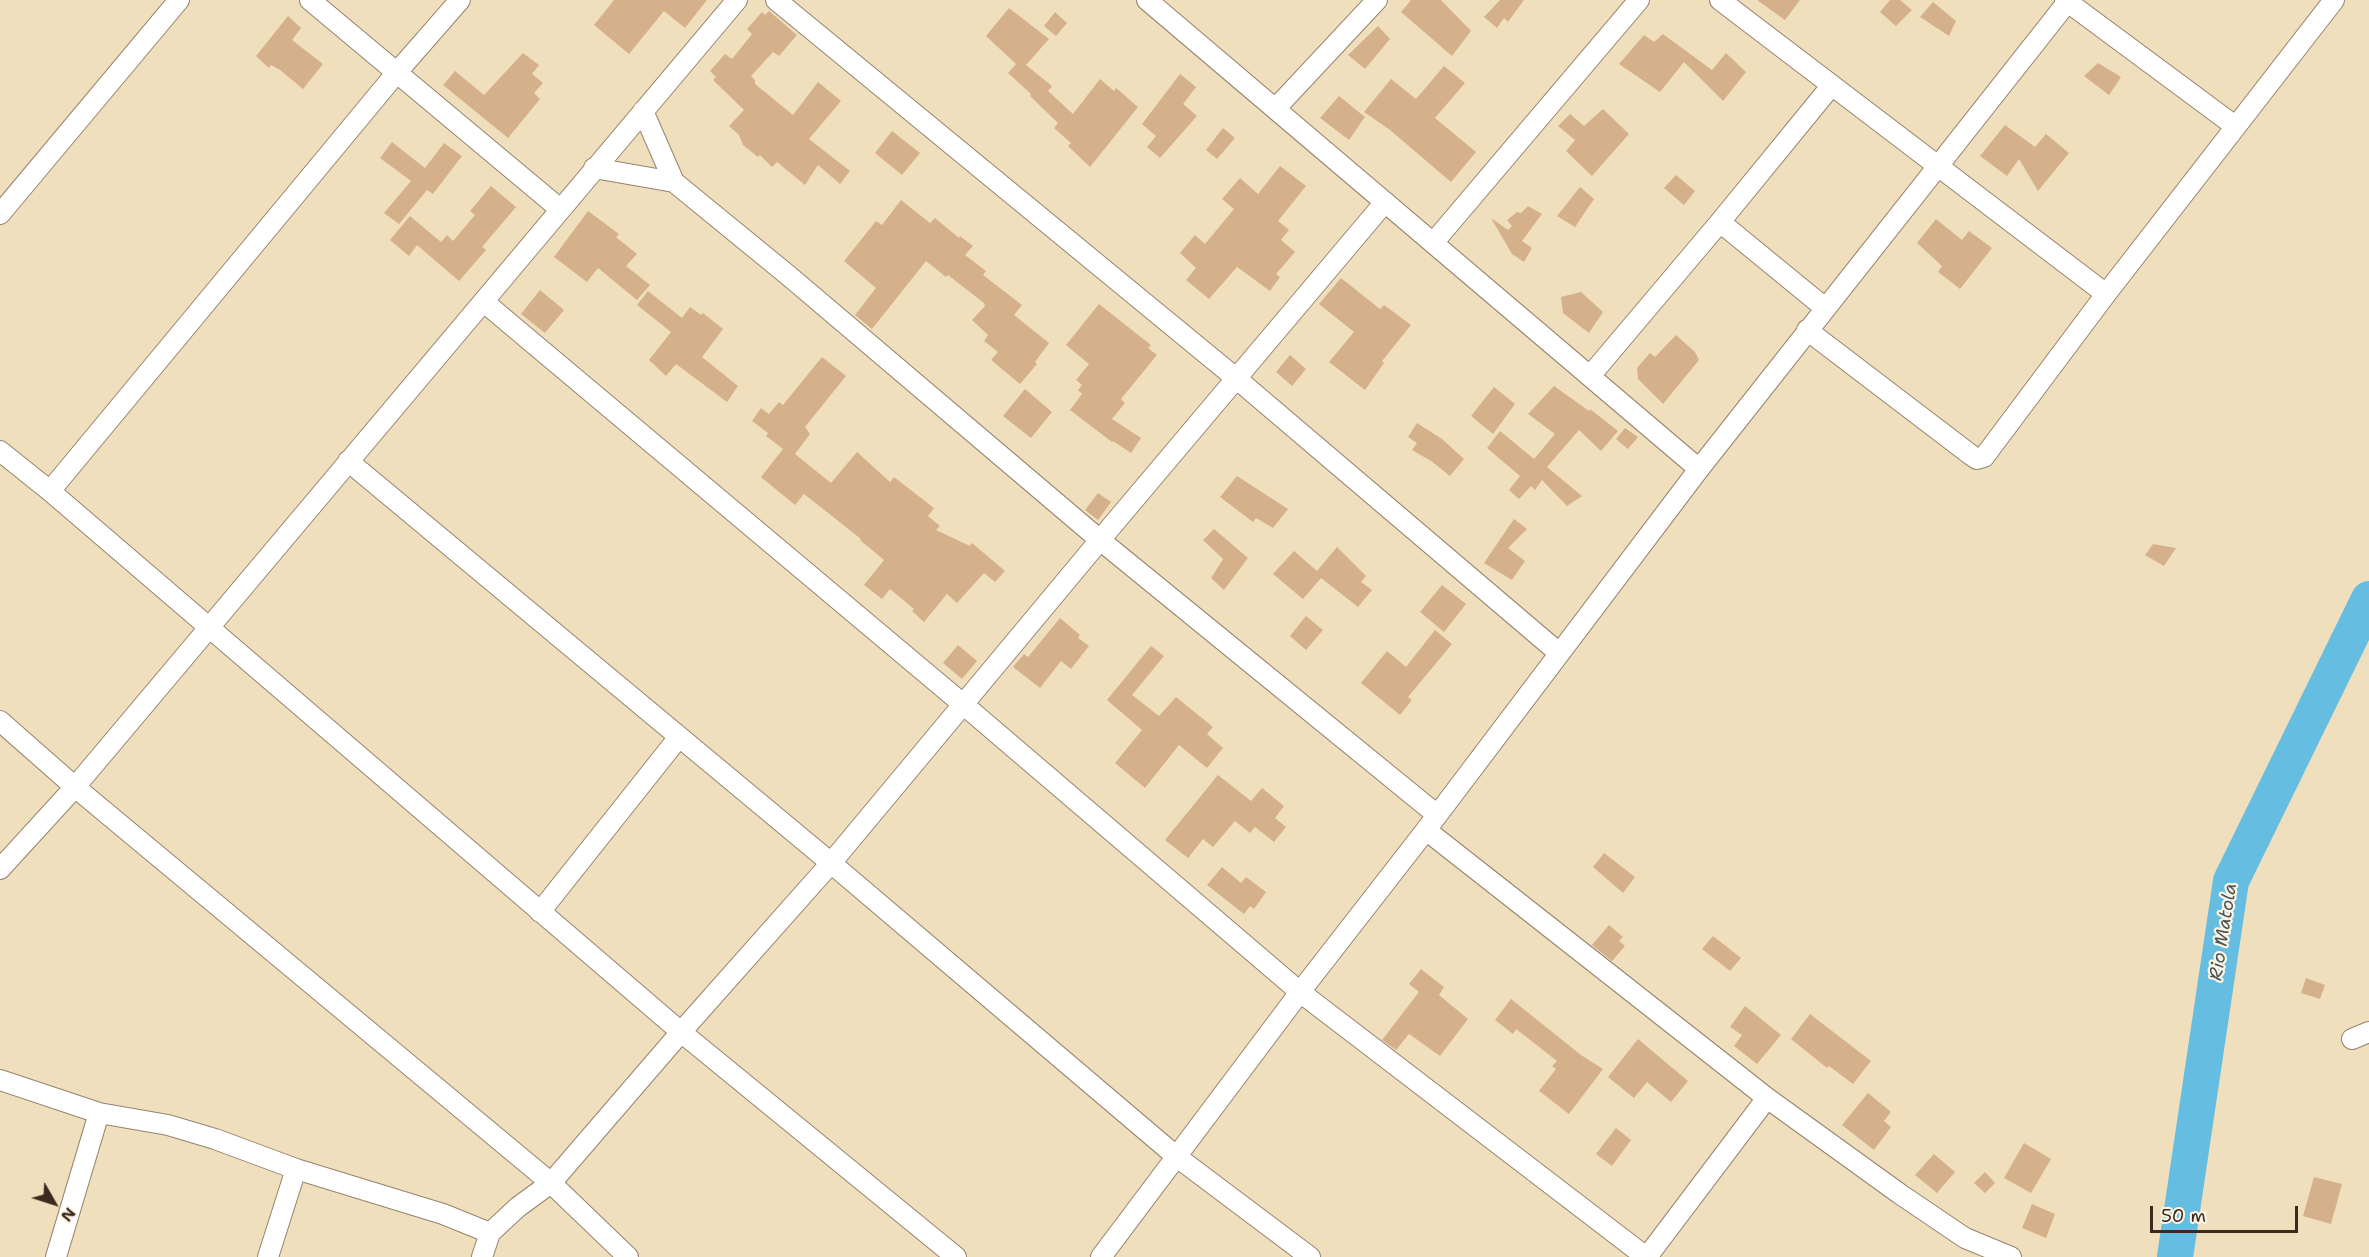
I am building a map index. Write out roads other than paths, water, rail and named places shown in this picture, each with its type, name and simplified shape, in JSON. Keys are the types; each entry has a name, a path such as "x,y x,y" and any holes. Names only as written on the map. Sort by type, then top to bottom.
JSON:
{"street":[{"path":"0,214 179,0"},
{"path":"310,0 398,71 560,209"},
{"path":"50,491 398,71 460,0"},
{"path":"0,869 75,787 348,461 484,303 736,0"},
{"path":"776,0 1237,379 1559,653"},
{"path":"1147,0 1699,468"},
{"path":"1276,108 1377,0"},
{"path":"1433,243 1640,0"},
{"path":"1720,0 2106,294"},
{"path":"1807,330 1977,459 1984,457 2106,294 2334,0"},
{"path":"1101,1257 1699,468 2067,1 2235,126"},
{"path":"1590,376 1832,85"},
{"path":"643,111 674,182 789,276 1431,822 1767,1098 1899,1194 1965,1238 2011,1257"},
{"path":"594,168 674,182"},
{"path":"482,1257 490,1233 518,1207 551,1183 831,863 1385,202"},
{"path":"1720,222 1825,308"},
{"path":"484,303 964,705 1300,992 1646,1257 1767,1098"},
{"path":"0,451 50,491 207,628 681,1032 956,1257"},
{"path":"348,461 831,863 1177,1157 1310,1257"},
{"path":"0,721 75,787 551,1183 628,1257"},
{"path":"540,912 679,737"},
{"path":"0,1080 99,1113 178,1128 215,1139 296,1169 442,1215 490,1233"},
{"path":"56,1257 99,1113"},
{"path":"268,1257 296,1169"}],"waterway":[{"name":"Rio Matola","path":"2175,1257 2231,881 2369,599"}]}
